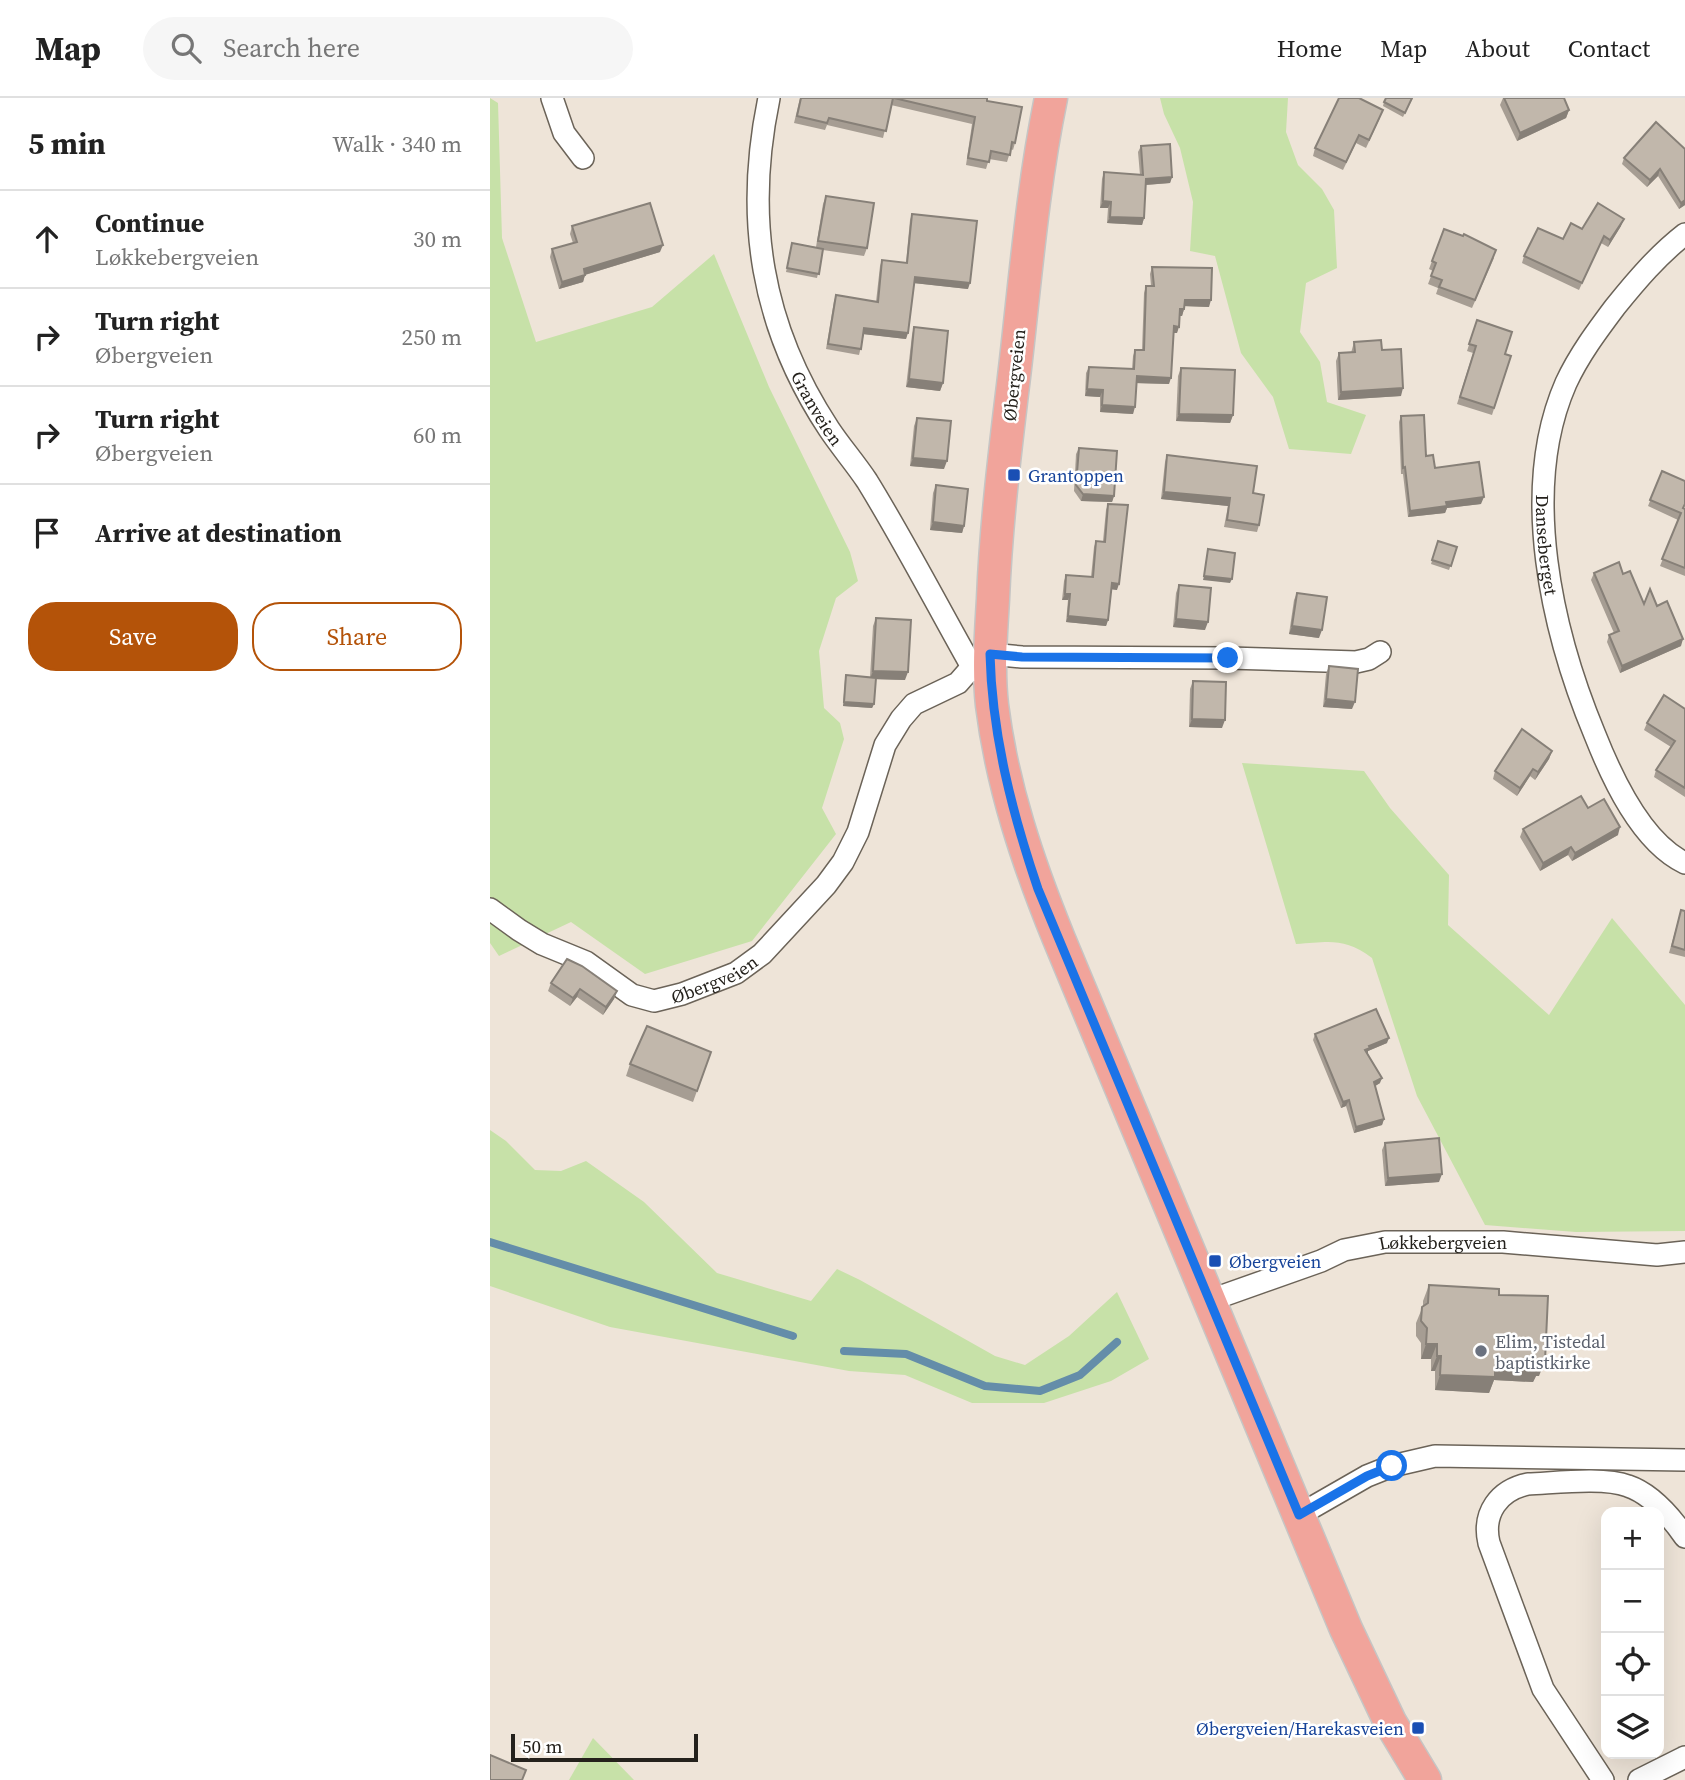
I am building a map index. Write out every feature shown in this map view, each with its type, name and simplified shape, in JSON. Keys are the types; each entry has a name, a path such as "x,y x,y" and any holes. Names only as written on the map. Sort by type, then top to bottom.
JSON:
{"main road":[{"name":"Øbergveien","path":"1051,98 1042,142 1027,254 984,666 1009,794 1038,889 1346,1629 1390,1722 1425,1780"}],"street":[{"path":"552,98 564,133 583,158"},
{"name":"Granveien","path":"769,98 764,121 758,191 763,273 775,322 800,377 828,428 866,480 984,666"},
{"name":"Danseberget","path":"1685,234 1668,248 1627,292 1596,331 1577,361 1555,418 1548,448 1544,487 1547,561 1557,620 1585,711 1616,783 1637,815 1666,851 1685,863"},
{"path":"984,666 1022,657 1356,662 1369,659 1380,652"},
{"name":"Øbergveien","path":"490,909 542,944 586,962 632,995 654,1001 682,994 736,973 762,954 826,885 843,862 858,832 885,746 901,719 914,704 958,683 984,666"},
{"name":"Løkkebergveien","path":"1208,1301 1321,1261 1344,1250 1385,1242 1503,1241 1657,1255 1685,1252"},
{"path":"1299,1515 1367,1476 1392,1466 1435,1456 1685,1460"},
{"path":"1604,1780 1543,1689 1489,1543 1486,1529 1489,1514 1504,1495 1516,1486 1528,1483 1610,1483 1626,1485 1650,1500 1671,1518 1685,1537"},
{"path":"1639,1780 1685,1757"}],"green space":[{"path":"490,98 498,103 502,238 536,342 652,307 714,254 769,387 850,552 858,581 836,598 819,651 824,708 840,723 844,739 822,808 836,834 752,941 645,974 571,922 499,956 490,943"},
{"path":"1160,98 1288,98 1286,132 1298,165 1322,189 1334,210 1337,268 1306,283 1300,332 1320,362 1327,402 1366,415 1351,454 1289,449 1273,397 1241,353 1215,256 1190,251 1193,202 1180,148 1164,114"},
{"path":"1242,763 1364,771 1390,808 1449,875 1448,925 1549,1015 1612,918 1685,1005 1685,1231 1576,1232 1485,1225 1417,1096 1372,958 1353,947 1336,942 1296,944"},
{"path":"490,1130 506,1141 535,1170 561,1171 586,1161 644,1202 717,1273 811,1301 837,1269 995,1356 1025,1365 1069,1336 1117,1292 1149,1359 1111,1381 1044,1403 972,1403 905,1375 849,1371 610,1327 490,1286"},
{"path":"593,1738 634,1780 569,1780"}],"building":[{"path":"801,98 893,98 886,131 829,118 827,123 797,116"},
{"path":"894,98 987,98 987,101 1022,107 1010,155 991,151 989,162 968,158 975,117"},
{"path":"1339,98 1359,98 1383,110 1369,140 1359,135 1346,162 1315,148"},
{"path":"1386,98 1412,98 1405,113 1384,102"},
{"path":"1504,98 1564,98 1569,110 1520,133"},
{"path":"1656,122 1685,149 1685,200 1681,203 1660,169 1650,180 1624,158"},
{"path":"1170,144 1172,177 1146,179 1144,218 1110,217 1111,202 1103,201 1104,172 1143,175 1141,146"},
{"path":"826,196 874,203 867,248 818,241"},
{"path":"650,203 663,245 584,269 585,275 562,282 552,249 577,242 572,226"},
{"path":"1598,203 1624,219 1610,240 1604,236 1582,283 1524,256 1538,228 1563,239 1571,223 1582,229"},
{"path":"912,214 977,221 970,283 915,277 908,333 864,328 861,349 828,344 836,295 878,302 882,260 907,263"},
{"path":"1444,229 1463,236 1464,234 1496,250 1475,300 1439,287 1442,280 1431,276 1436,263 1432,261"},
{"path":"792,243 823,249 819,274 787,268"},
{"path":"1152,267 1212,268 1211,300 1185,300 1184,309 1180,309 1179,327 1174,326 1171,378 1137,376 1135,407 1102,405 1103,390 1087,389 1089,367 1134,369 1135,350 1144,350 1146,286 1154,286"},
{"path":"1477,320 1512,332 1505,354 1511,356 1494,408 1460,397 1476,346 1469,344"},
{"path":"914,327 948,331 943,383 909,379"},
{"path":"1381,340 1382,350 1401,349 1403,388 1341,392 1339,353 1355,352 1354,342"},
{"path":"1181,368 1235,370 1233,415 1179,414"},
{"path":"1424,415 1426,456 1433,455 1435,468 1479,462 1484,497 1446,502 1447,506 1410,511 1405,467 1403,468 1401,416"},
{"path":"917,418 951,421 947,461 913,458"},
{"path":"1079,448 1117,451 1114,496 1083,494 1076,485"},
{"path":"1167,455 1257,466 1253,493 1264,495 1259,525 1227,520 1230,498 1164,492"},
{"path":"1662,471 1685,481 1685,568 1662,559 1681,513 1650,500"},
{"path":"936,485 968,489 964,526 933,522"},
{"path":"1108,504 1128,505 1119,584 1112,583 1108,620 1068,616 1070,594 1065,594 1066,575 1093,577 1096,541 1105,542"},
{"path":"1438,541 1457,547 1451,566 1432,560"},
{"path":"1208,549 1235,553 1232,579 1204,576"},
{"path":"1619,562 1623,574 1630,571 1644,604 1650,589 1657,606 1667,601 1683,639 1622,666 1609,635 1619,631 1594,573"},
{"path":"1179,585 1211,588 1208,622 1176,619"},
{"path":"1297,593 1327,597 1322,630 1292,626"},
{"path":"876,618 911,620 908,672 873,671"},
{"path":"1329,666 1358,669 1355,702 1326,699"},
{"path":"846,675 876,678 874,704 844,702"},
{"path":"1193,681 1226,682 1225,720 1192,719"},
{"path":"1664,695 1685,709 1685,788 1656,770 1675,741 1647,723"},
{"path":"1522,729 1552,751 1538,772 1533,769 1520,788 1495,771"},
{"path":"1581,796 1588,808 1604,799 1620,827 1575,853 1571,847 1543,863 1523,829"},
{"path":"1681,910 1685,911 1685,950 1672,946"},
{"path":"567,959 582,966 617,991 606,1007 580,989 573,998 551,983"},
{"path":"1376,1009 1389,1038 1365,1050 1382,1078 1374,1082 1384,1119 1356,1127 1349,1100 1343,1102 1315,1034"},
{"path":"647,1026 711,1052 697,1091 630,1064"},
{"path":"1439,1138 1442,1174 1388,1178 1385,1143"},
{"name":"Elim, Tistedal baptistkirke","path":"1429,1285 1499,1289 1499,1295 1548,1296 1545,1361 1539,1361 1539,1367 1495,1365 1495,1377 1440,1375 1441,1356 1437,1356 1437,1344 1426,1344 1427,1328 1421,1321 1422,1307 1428,1303"},
{"path":"490,1755 526,1770 522,1780 490,1780"}],"waterway":[{"path":"490,1242 793,1336"},
{"path":"844,1351 906,1354 985,1386 1040,1391 1080,1375 1117,1342"}],"place":[{"name":"Grantoppen","path":"1014,475"},
{"name":"Øbergveien","path":"1215,1261"},
{"name":"Elim, Tistedal baptistkirke","path":"1481,1351"},
{"name":"Øbergveien/Harekasveien","path":"1418,1728"}],"route":[{"path":"1228,658 1022,657 990,654 992,703 1000,753 1022,841 1038,889 1299,1515 1367,1476 1392,1466"}]}
